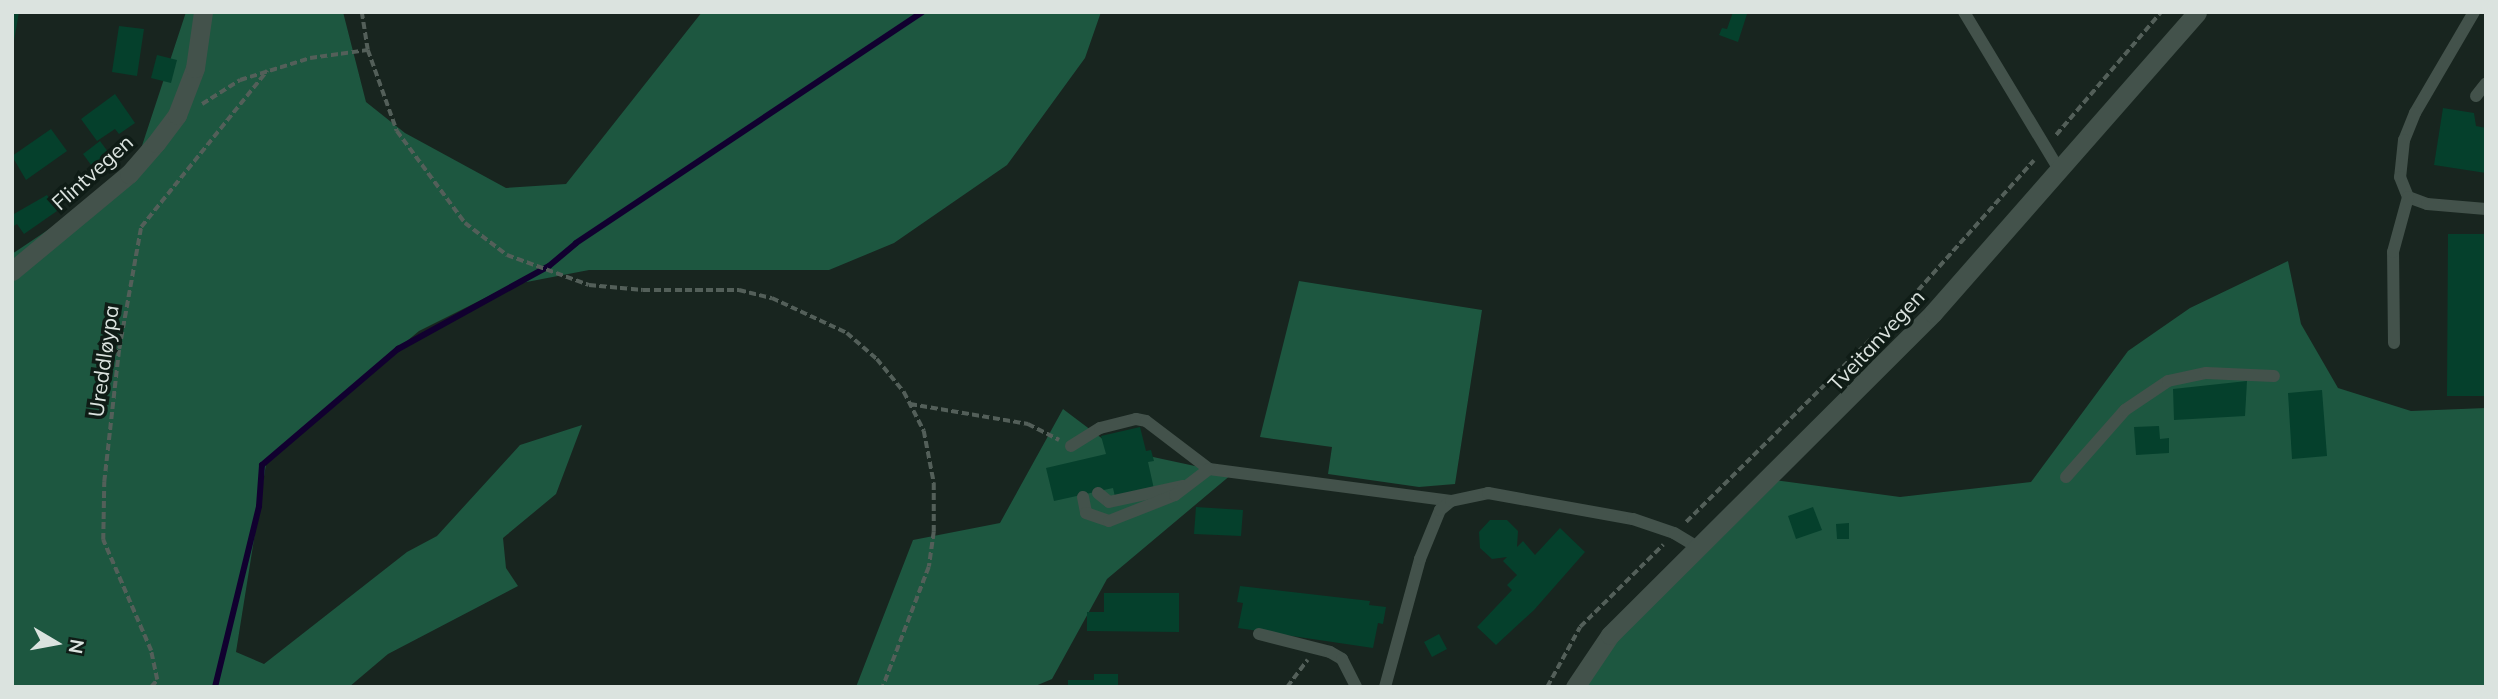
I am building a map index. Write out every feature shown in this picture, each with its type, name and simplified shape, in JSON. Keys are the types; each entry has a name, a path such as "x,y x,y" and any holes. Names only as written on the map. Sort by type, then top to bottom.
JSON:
{"main road":[{"name":"Flintvegen","path":"12,271 129,174 177,115 195,68 202,12"},
{"name":"Tveitanvegen","path":"1575,687 1610,635 1871,380 2060,171 2197,12"}],"lane":[{"path":"1964,12 2060,171"},
{"path":"2394,343 2393,253 2408,197 2400,177 2404,140 2415,113 2474,12"},
{"path":"2476,96 2486,83"},
{"path":"2408,197 2427,204 2486,209"},
{"path":"2066,477 2125,410 2168,381 2206,373 2274,376"},
{"path":"1071,446 1100,428 1136,419 1146,421 1209,469 1451,501 1488,493 1633,519 1675,533 1699,548"},
{"path":"1083,497 1086,513 1109,521 1156,505 1209,469"},
{"path":"1098,493 1109,502 1186,485"},
{"path":"1385,687 1420,559 1440,510 1451,501"},
{"path":"1259,634 1316,648 1342,659 1356,687"}],"path":[{"path":"362,12 368,50 382,98 416,163 464,223 508,255 589,285 643,290 739,290 772,298 847,333 877,359 910,404 924,431 932,470 934,532 929,567 883,687"},
{"path":"1547,687 1580,627 1904,306 2047,146 2161,12"},
{"path":"177,115 190,112 240,80 332,53 368,50"},
{"name":"Ureddløypa","path":"151,687 157,680 152,651 103,540 104,482 118,349 141,227 267,71"},
{"path":"910,404 1028,424 1071,446"},
{"path":"1287,687 1316,648"}],"green space":[{"path":"186,12 343,12 366,102 405,133 506,188 566,184 702,12 1101,12 1085,58 1007,165 894,243 829,270 589,270 511,285 419,331 267,458 236,652 264,664 407,552 437,536 520,445 582,425 556,494 503,538 506,568 518,586 388,654 349,687 12,687 12,254 133,173"},
{"path":"2288,261 2301,324 2338,388 2411,411 2486,408 2486,687 1584,687 1600,651 1774,480 1900,497 2031,482 2128,351 2190,308"},
{"path":"1299,281 1482,310 1455,484 1419,487 1328,474 1332,447 1260,437"},
{"path":"1063,409 1116,449 1232,474 1107,579 1052,679 1033,687 856,687 913,540 1000,523"}],"building":[{"path":"12,12 19,12 14,41 12,41"},
{"path":"1733,12 1747,14 1738,42 1719,35 1722,28 1727,29"},
{"path":"119,26 144,29 137,76 112,72"},
{"path":"157,55 177,60 171,83 151,78"},
{"path":"115,94 135,123 119,134 115,129 97,141 81,119"},
{"path":"2443,108 2474,113 2476,126 2486,128 2486,173 2434,165"},
{"path":"51,129 67,151 26,180 12,156"},
{"path":"100,141 111,156 94,169 83,154"},
{"path":"47,195 57,211 24,234 17,224 12,227 12,215"},
{"path":"2448,234 2486,234 2486,396 2447,396"},
{"path":"2247,381 2245,416 2174,420 2173,389"},
{"path":"2322,390 2327,456 2292,459 2288,393"},
{"path":"2159,426 2160,439 2169,438 2169,453 2136,455 2134,427"},
{"path":"1140,427 1146,451 1151,450 1154,461 1148,462 1154,489 1115,497 1113,488 1054,501 1046,468 1106,454 1101,436"},
{"path":"1196,507 1243,510 1241,536 1194,534"},
{"path":"1813,507 1822,530 1796,539 1788,516"},
{"path":"1490,520 1507,520 1518,531 1517,547 1523,541 1535,555 1560,528 1585,552 1534,610 1496,645 1477,627 1512,590 1507,585 1517,575 1503,561 1507,557 1492,559 1480,548 1479,532"},
{"path":"1849,523 1849,539 1837,539 1836,524"},
{"path":"1240,586 1370,601 1369,605 1386,607 1383,624 1378,623 1373,648 1238,628 1243,603 1237,602"},
{"path":"1104,593 1179,593 1179,632 1087,631 1087,612 1104,612"},
{"path":"1439,634 1447,649 1432,657 1424,642"},
{"path":"1094,674 1118,674 1118,687 1068,687 1068,680 1094,680"}],"waterway":[{"path":"215,687 259,506 262,465 398,349 549,266 576,243 922,12"}]}
